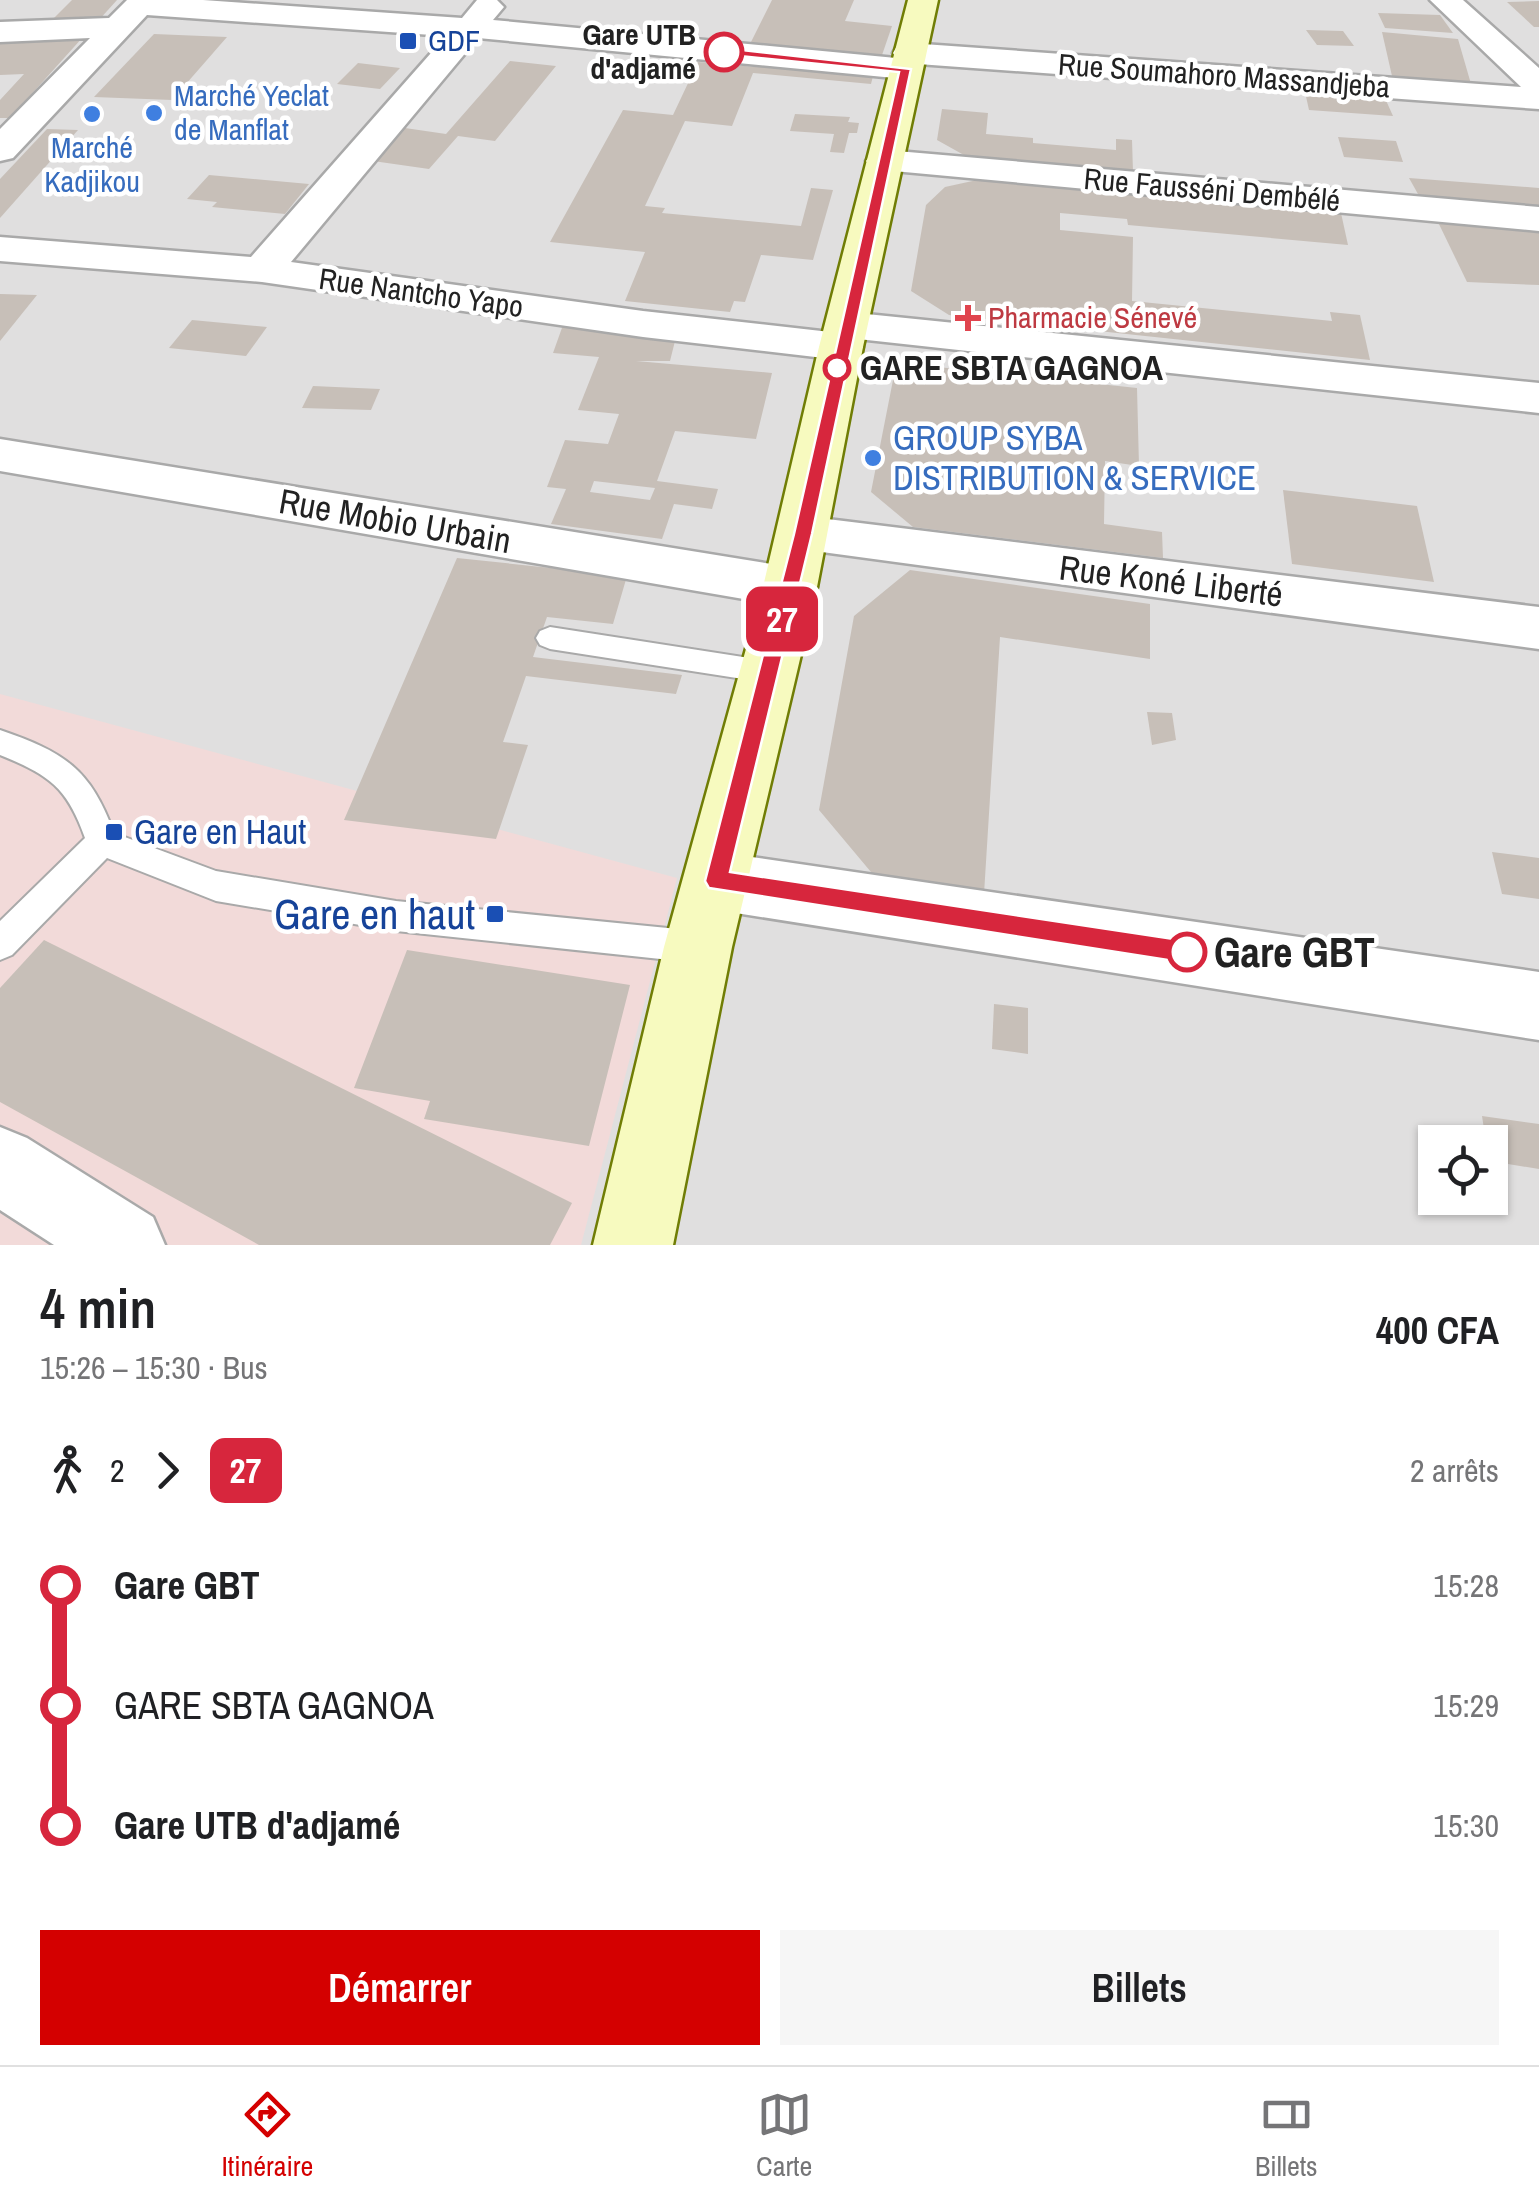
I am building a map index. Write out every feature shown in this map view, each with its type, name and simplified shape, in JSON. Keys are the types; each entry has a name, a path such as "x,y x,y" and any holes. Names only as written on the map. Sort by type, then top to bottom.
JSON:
{"street":[{"path":"633,1245 707,914 803,534 844,336 923,0"},
{"path":"1445,0 1539,86"},
{"path":"7,135 134,11"},
{"name":"Rue Soumahoro Massandjeba","path":"0,32 134,11 483,14 907,61 1539,100"},
{"path":"262,270 483,14"},
{"name":"Rue Fausséni Dembélé","path":"885,161 1539,219"},
{"name":"Rue Nantcho Yapo","path":"0,248 262,270 643,324 844,336 1539,398"},
{"name":"Rue Mobio Urbain","path":"0,454 790,588"},
{"name":"Rue Koné Liberté","path":"803,534 1539,628"},
{"path":"707,914 1539,1006"},
{"path":"0,1165 125,1245"}],"lane":[{"path":"550,638 769,672"},
{"path":"0,742 59,766 88,800 102,842"},
{"path":"102,842 216,886 396,916 707,914"},
{"path":"0,944 102,842"}],"shaded area":[{"path":"0,0 1539,0 1539,1245 0,1245"},
{"path":"0,694 677,878 581,1245 0,1245"}],"building":[{"path":"72,0 117,0 98,21 52,20"},
{"path":"772,0 854,0 845,21 892,26 881,58 749,46"},
{"path":"1539,1 1539,27 1534,27 1507,2"},
{"path":"1378,13 1440,15 1453,33 1385,28"},
{"path":"1306,30 1343,31 1354,46 1317,45"},
{"path":"1382,32 1458,39 1471,84 1392,76"},
{"path":"154,34 227,37 172,100 94,97"},
{"path":"83,37 10,118 0,118 0,100 24,74 0,75 0,38"},
{"path":"510,61 556,66 495,141 458,136 429,169 373,161 405,128 446,134"},
{"path":"698,62 756,67 758,62 874,72 871,84 753,73 732,126 685,121 645,206 665,208 662,213 801,226 811,188 833,190 813,260 761,255 745,302 734,301 730,312 625,301 645,252 550,242 623,110 673,115"},
{"path":"358,63 400,68 380,89 337,84"},
{"path":"1305,92 1384,96 1393,116 1309,110"},
{"path":"942,109 988,113 986,134 1033,138 1033,143 1116,150 1116,139 1132,140 1133,172 971,159 937,140"},
{"path":"795,114 850,117 848,122 859,123 857,133 849,133 844,153 830,152 834,134 790,131"},
{"path":"47,129 78,130 0,218 0,179"},
{"path":"1338,137 1396,141 1403,162 1344,157"},
{"path":"209,175 309,184 285,214 212,207 217,202 187,199"},
{"path":"1409,178 1539,188 1539,213 1423,203"},
{"path":"977,180 1341,213 1348,245 1128,225 1127,219 1060,213 1060,230 1133,237 1132,301 1332,321 1330,312 1360,315 1370,360 949,315 911,291 926,205 945,187"},
{"path":"1437,220 1539,225 1539,285 1467,282"},
{"path":"0,294 37,295 0,341"},
{"path":"192,320 267,327 246,356 169,348"},
{"path":"563,325 677,333 670,361 636,361 772,373 756,439 675,431 657,481 718,489 712,509 674,504 662,539 551,524 566,489 547,487 565,440 608,444 619,414 578,410 599,357 553,353","holes":["594,481 655,488 650,500 590,492"]},
{"path":"919,365 1137,388 1139,466 1105,461 1104,524 1162,532 1163,558 913,527 871,492 894,375"},
{"path":"313,386 380,389 371,410 302,408"},
{"path":"1283,490 1417,506 1434,582 1292,564"},
{"path":"457,558 627,576 613,624 547,617 533,657 682,675 676,694 526,676 503,742 528,745 496,839 344,820"},
{"path":"910,570 1150,604 1150,659 1000,637 984,894 876,878 819,810 854,616"},
{"path":"1147,712 1172,713 1176,740 1152,745"},
{"path":"1492,852 1539,858 1539,899 1502,894"},
{"path":"44,940 572,1203 550,1245 259,1245 0,1102 0,988"},
{"path":"407,950 630,985 589,1146 424,1119 430,1101 354,1088"},
{"path":"994,1004 1028,1008 1028,1054 992,1049"},
{"path":"1482,1116 1539,1124 1539,1169 1508,1164 1508,1125 1483,1125"}],"bus line":[{"name":"27","path":"724,52 906,69 841,347 803,534 717,881 1187,952"}],"place":[{"name":"GDF","path":"408,41"},
{"name":"Gare UTB d'adjamé","path":"724,52"},
{"name":"Marché Yeclat de Manflat","path":"154,113"},
{"name":"Marché Kadjikou","path":"92,114"},
{"name":"Pharmacie Sénevé","path":"968,318"},
{"name":"GARE SBTA GAGNOA","path":"837,368"},
{"name":"GROUP SYBA DISTRIBUTION & SERVICE","path":"873,458"},
{"name":"Gare en Haut","path":"114,832"},
{"name":"Gare en haut","path":"495,914"},
{"name":"Gare GBT","path":"1187,952"}]}
